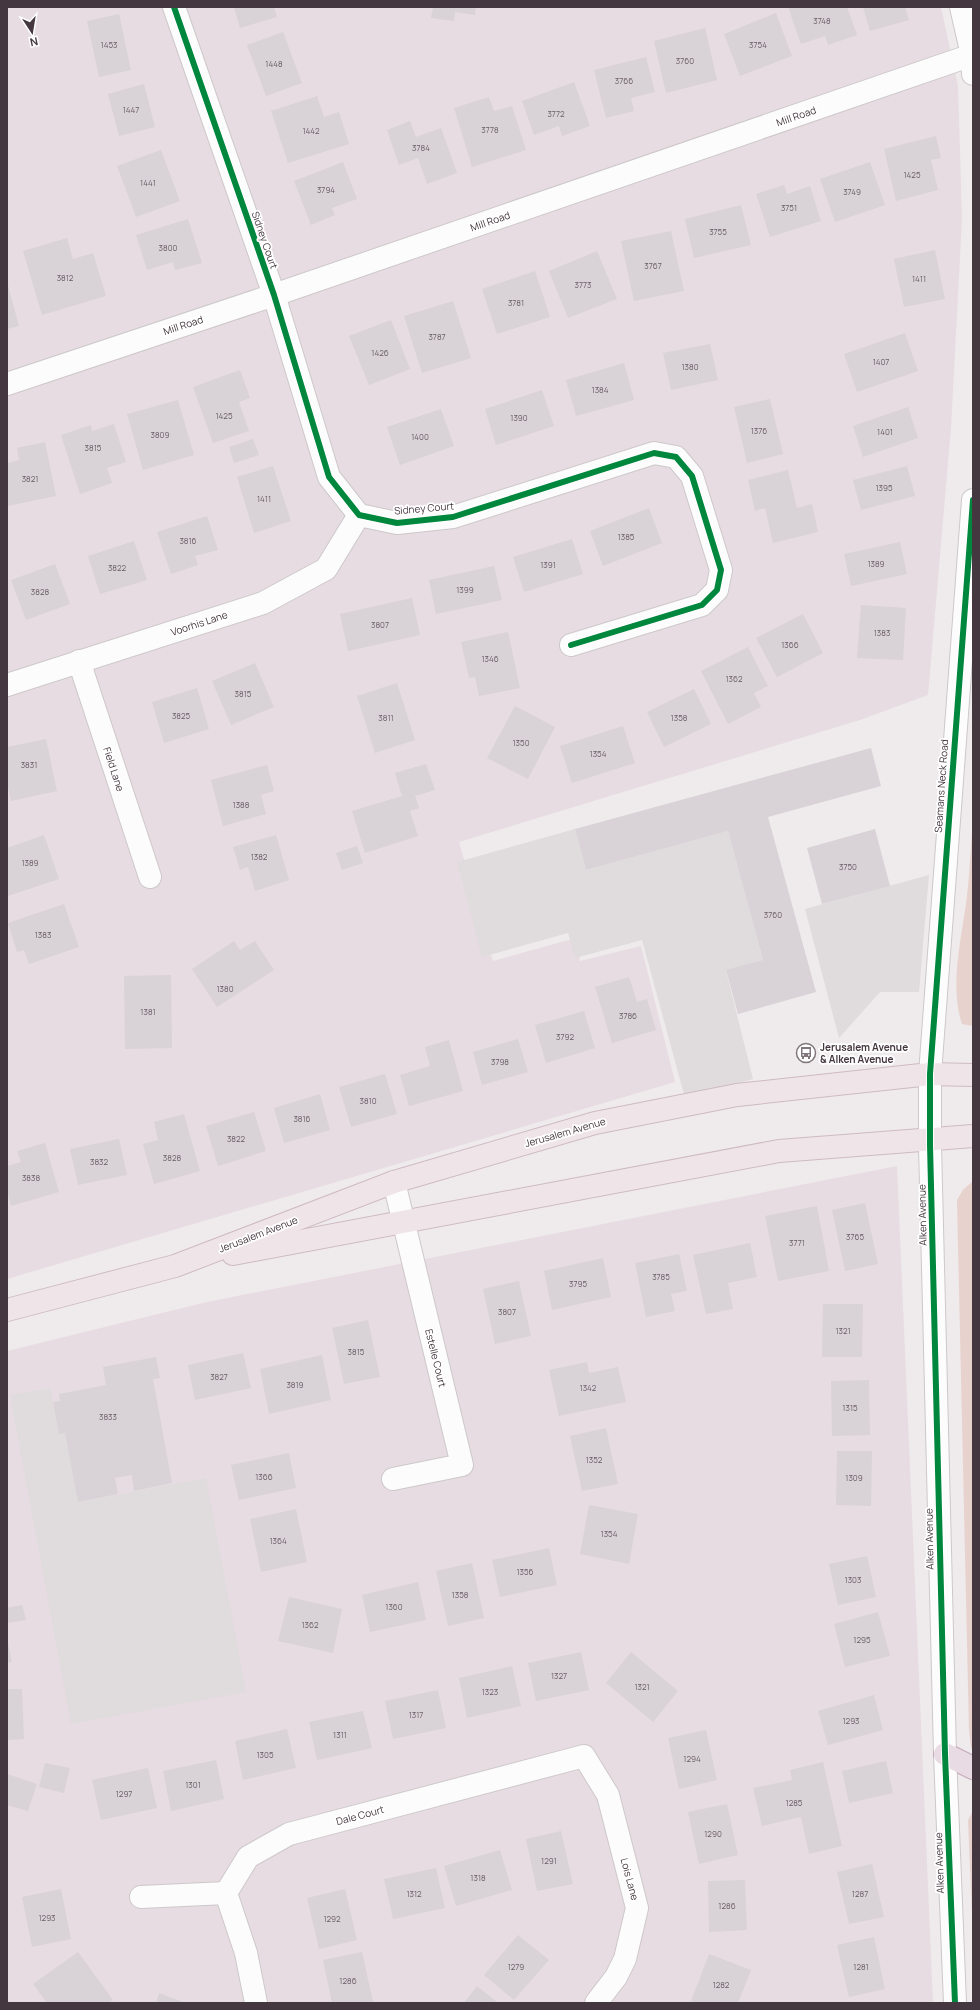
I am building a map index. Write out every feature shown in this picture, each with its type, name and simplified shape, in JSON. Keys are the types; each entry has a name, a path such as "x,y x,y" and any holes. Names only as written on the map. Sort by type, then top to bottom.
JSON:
{"highway":[{"path":"945,1754 973,1768"}],"main road":[{"name":"Jerusalem Avenue","path":"175,1266 394,1182 595,1123 737,1095 930,1074 973,1075"},
{"name":"Jerusalem Avenue","path":"7,1310 175,1266 779,1151 973,1136"}],"street":[{"name":"Sidney Court","path":"174,7 274,295 330,477 359,515 397,523 453,517 654,453 676,457 692,476 721,570 717,590 702,605 571,645"},
{"path":"961,7 972,65"},
{"name":"Mill Road","path":"7,384 972,65"},
{"name":"Seamans Neck Road","path":"930,1074 973,500"},
{"name":"Voorhis Lane","path":"7,685 263,603 326,569 359,515"},
{"name":"Field Lane","path":"78,661 150,877"},
{"name":"Alken Avenue","path":"930,1074 930,1140 945,1754 955,2003"},
{"name":"Estelle Court","path":"393,1479 462,1465 394,1182"},
{"name":"Dale Court","path":"226,1894 248,1857 289,1834 584,1756 608,1795"},
{"name":"Lois Lane","path":"596,2003 616,1977 625,1959 637,1908 608,1795"},
{"path":"141,1897 226,1894 246,1953 256,2003"}],"shaded area":[{"path":"7,7 941,7 958,86 962,219 951,428 928,695 860,720 459,842 493,961 576,938 580,961 641,946 675,1082 7,1279"},
{"path":"973,816 973,1026 962,1024 958,1009 957,977 968,886"},
{"path":"575,829 586,870 728,831 763,960 726,971 753,1079 685,1098 642,940 575,958 568,933 482,957 457,862"},
{"path":"929,875 919,992 880,992 839,1038 805,909"},
{"path":"897,1166 933,2003 7,2003 7,1351 207,1302"},
{"path":"973,1181 973,1751 971,1747 969,1730 957,1200 963,1190"},
{"path":"50,1388 59,1434 65,1433 79,1502 206,1478 246,1692 71,1724 10,1395"},
{"path":"973,1811 973,1937 968,1820"}],"building":[{"path":"234,7 274,7 277,17 240,28"},
{"path":"433,7 476,7 475,15 455,12 454,21 431,18"},
{"path":"788,7 847,7 857,35 828,45 825,36 801,44"},
{"path":"863,7 905,7 909,20 870,31"},
{"path":"776,13 792,56 740,76 724,34"},
{"path":"119,14 131,70 99,77 87,21"},
{"path":"705,28 717,80 666,93 654,41"},
{"path":"283,32 302,83 266,96 247,45"},
{"path":"646,57 655,92 631,98 634,111 606,118 594,70"},
{"path":"574,82 590,126 562,136 559,126 534,135 522,101"},
{"path":"144,84 155,127 119,136 108,94"},
{"path":"317,96 324,117 339,112 349,144 288,163 271,111"},
{"path":"489,97 494,111 512,106 526,150 472,167 454,108"},
{"path":"410,121 416,137 441,128 457,173 427,184 418,158 399,165 387,130"},
{"path":"936,136 941,158 931,160 938,190 896,201 884,149"},
{"path":"161,150 180,201 136,217 117,166"},
{"path":"343,162 357,199 332,208 335,215 311,225 294,181"},
{"path":"870,162 885,205 835,222 820,179"},
{"path":"784,185 787,194 810,186 821,221 770,237 756,194"},
{"path":"741,205 751,245 694,258 685,219"},
{"path":"188,219 202,263 175,270 173,262 147,270 136,235"},
{"path":"671,231 684,291 634,301 621,241"},
{"path":"67,238 73,259 93,253 106,296 42,315 23,251"},
{"path":"935,250 945,299 904,307 894,259"},
{"path":"597,251 617,299 568,318 549,271"},
{"path":"535,271 550,317 497,334 482,289"},
{"path":"7,282 19,326 7,329"},
{"path":"453,301 471,358 422,373 404,316"},
{"path":"391,320 410,369 369,385 349,336"},
{"path":"905,333 918,371 857,392 844,354"},
{"path":"710,344 718,380 671,390 663,353"},
{"path":"624,363 634,400 576,416 566,380"},
{"path":"240,370 250,398 239,402 249,431 213,443 193,387"},
{"path":"542,390 554,426 496,445 485,409"},
{"path":"770,399 783,454 747,463 734,407"},
{"path":"178,400 194,455 143,470 127,414"},
{"path":"908,407 918,438 863,457 853,426"},
{"path":"441,409 454,446 400,465 387,427"},
{"path":"114,424 126,462 107,468 112,483 80,494 61,435 91,425 92,431"},
{"path":"253,439 259,455 234,463 229,447"},
{"path":"45,442 56,496 7,506 7,463 19,460 17,448"},
{"path":"273,466 291,521 254,533 237,477"},
{"path":"907,466 915,496 861,510 853,480"},
{"path":"788,470 797,508 812,504 818,532 773,543 765,508 755,511 748,480"},
{"path":"649,508 662,543 603,566 590,531"},
{"path":"207,516 218,550 195,556 198,565 171,574 157,532"},
{"path":"572,539 583,574 524,592 513,557"},
{"path":"134,541 147,580 100,594 88,556"},
{"path":"900,542 907,574 851,586 844,554"},
{"path":"55,564 70,604 26,620 11,580"},
{"path":"494,566 502,600 436,614 429,580"},
{"path":"412,598 420,635 348,651 340,614"},
{"path":"861,605 906,608 903,660 857,658"},
{"path":"803,614 823,653 777,677 756,638"},
{"path":"508,632 520,688 479,696 475,677 469,678 461,642"},
{"path":"748,647 768,686 754,693 761,707 728,724 701,671"},
{"path":"255,663 274,707 231,725 212,681"},
{"path":"397,683 415,740 375,753 357,696"},
{"path":"197,688 209,729 164,743 152,702"},
{"path":"694,689 711,724 664,747 647,712"},
{"path":"515,706 555,727 528,779 487,758"},
{"path":"623,726 635,763 572,783 560,746"},
{"path":"46,739 57,791 11,801 7,783 7,747"},
{"path":"871,748 881,786 768,817 816,992 738,1014 726,970 763,960 728,831 586,870 575,829"},
{"path":"426,764 435,790 415,796 419,808 410,811 418,836 365,853 352,811 402,796 395,773"},
{"path":"267,765 274,791 261,795 266,814 223,826 211,780"},
{"path":"875,829 890,886 822,904 807,848"},
{"path":"44,835 59,879 8,896 7,848"},
{"path":"276,835 289,880 255,891 248,867 240,870 233,847"},
{"path":"357,846 363,863 342,870 336,853"},
{"path":"64,904 79,947 29,964 24,950 17,952 8,923"},
{"path":"234,941 240,950 255,941 274,970 217,1007 192,969"},
{"path":"171,975 172,1048 125,1049 124,976"},
{"path":"629,977 637,1002 647,999 656,1030 612,1043 595,987"},
{"path":"584,1011 595,1048 546,1063 535,1025"},
{"path":"518,1039 528,1072 482,1085 473,1052"},
{"path":"449,1040 463,1091 409,1106 400,1075 430,1066 425,1047"},
{"path":"385,1074 397,1114 351,1127 339,1087"},
{"path":"320,1094 330,1130 284,1143 274,1108"},
{"path":"254,1112 266,1151 218,1166 206,1126"},
{"path":"184,1114 200,1171 154,1184 143,1144 158,1140 154,1122"},
{"path":"119,1139 127,1175 78,1185 70,1149"},
{"path":"45,1143 59,1192 11,1206 7,1191 7,1166 21,1162 17,1151"},
{"path":"865,1203 878,1264 845,1271 832,1210"},
{"path":"817,1206 829,1271 778,1281 765,1216"},
{"path":"750,1243 757,1277 728,1283 733,1309 706,1314 693,1255"},
{"path":"679,1254 687,1291 671,1294 675,1311 646,1317 635,1263"},
{"path":"603,1258 611,1297 552,1310 544,1271"},
{"path":"519,1281 531,1336 495,1344 483,1289"},
{"path":"823,1304 863,1304 862,1357 822,1357"},
{"path":"368,1320 380,1377 344,1384 332,1328"},
{"path":"243,1353 251,1388 195,1400 188,1365"},
{"path":"322,1355 331,1400 269,1414 260,1369"},
{"path":"156,1357 160,1378 153,1379 172,1483 134,1491 132,1475 115,1478 118,1494 78,1502 65,1433 59,1434 53,1402 60,1401 59,1394 106,1385 103,1367"},
{"path":"587,1362 589,1373 618,1367 626,1402 559,1416 549,1370"},
{"path":"869,1380 870,1435 832,1436 831,1381"},
{"path":"606,1428 618,1484 582,1491 570,1436"},
{"path":"837,1451 872,1451 871,1506 836,1505"},
{"path":"289,1453 296,1488 239,1500 231,1465"},
{"path":"589,1505 638,1514 629,1564 580,1554"},
{"path":"296,1509 307,1562 261,1572 250,1519"},
{"path":"549,1548 557,1585 500,1597 492,1560"},
{"path":"867,1556 876,1597 838,1605 829,1564"},
{"path":"472,1563 484,1618 448,1626 436,1571"},
{"path":"418,1582 426,1620 370,1632 362,1595"},
{"path":"289,1597 342,1609 333,1653 278,1641"},
{"path":"22,1605 26,1620 7,1623 7,1608"},
{"path":"878,1612 890,1656 845,1667 834,1624"},
{"path":"7,1638 12,1662 7,1663"},
{"path":"581,1652 589,1690 536,1701 528,1663"},
{"path":"631,1652 678,1691 653,1722 606,1683"},
{"path":"512,1666 521,1706 467,1718 459,1678"},
{"path":"7,1689 22,1689 24,1739 7,1740"},
{"path":"438,1690 446,1728 393,1739 385,1701"},
{"path":"874,1695 883,1730 828,1745 818,1711"},
{"path":"363,1711 372,1748 317,1760 309,1722"},
{"path":"287,1729 296,1768 243,1780 235,1741"},
{"path":"706,1730 717,1780 679,1789 668,1738"},
{"path":"216,1760 224,1799 171,1811 163,1771"},
{"path":"886,1761 893,1793 849,1803 842,1771"},
{"path":"823,1762 842,1846 809,1854 801,1817 762,1826 753,1788 792,1780 790,1770"},
{"path":"45,1763 70,1768 64,1793 39,1787"},
{"path":"148,1768 157,1808 101,1820 92,1780"},
{"path":"7,1774 37,1784 28,1811 7,1805"},
{"path":"727,1804 738,1855 699,1864 688,1812"},
{"path":"561,1831 573,1884 537,1891 526,1839"},
{"path":"500,1850 512,1890 456,1906 444,1866"},
{"path":"872,1864 884,1917 849,1924 837,1872"},
{"path":"436,1868 445,1908 393,1919 384,1879"},
{"path":"745,1880 747,1930 709,1932 708,1881"},
{"path":"61,1889 71,1939 32,1947 22,1897"},
{"path":"345,1889 357,1940 319,1949 307,1898"},
{"path":"518,1935 549,1960 514,2000 484,1975"},
{"path":"874,1937 885,1989 849,1997 837,1945"},
{"path":"78,1952 113,2000 108,2003 47,2003 33,1984"},
{"path":"362,1952 373,2002 332,2003 323,1960"},
{"path":"709,1954 751,1970 738,2003 696,2003 691,2001"},
{"path":"477,1986 498,2003 464,2003"},
{"path":"159,1993 186,2003 156,2003"}],"cycle path":[{"path":"174,7 274,295 329,477 359,515 397,523 453,517 654,453 676,457 692,476 721,570 717,590 702,605 571,645"},
{"path":"955,2003 945,1754 930,1145 930,1074 973,500"}],"place":[{"name":"Jerusalem Avenue & Alken Avenue","path":"806,1053"}]}
